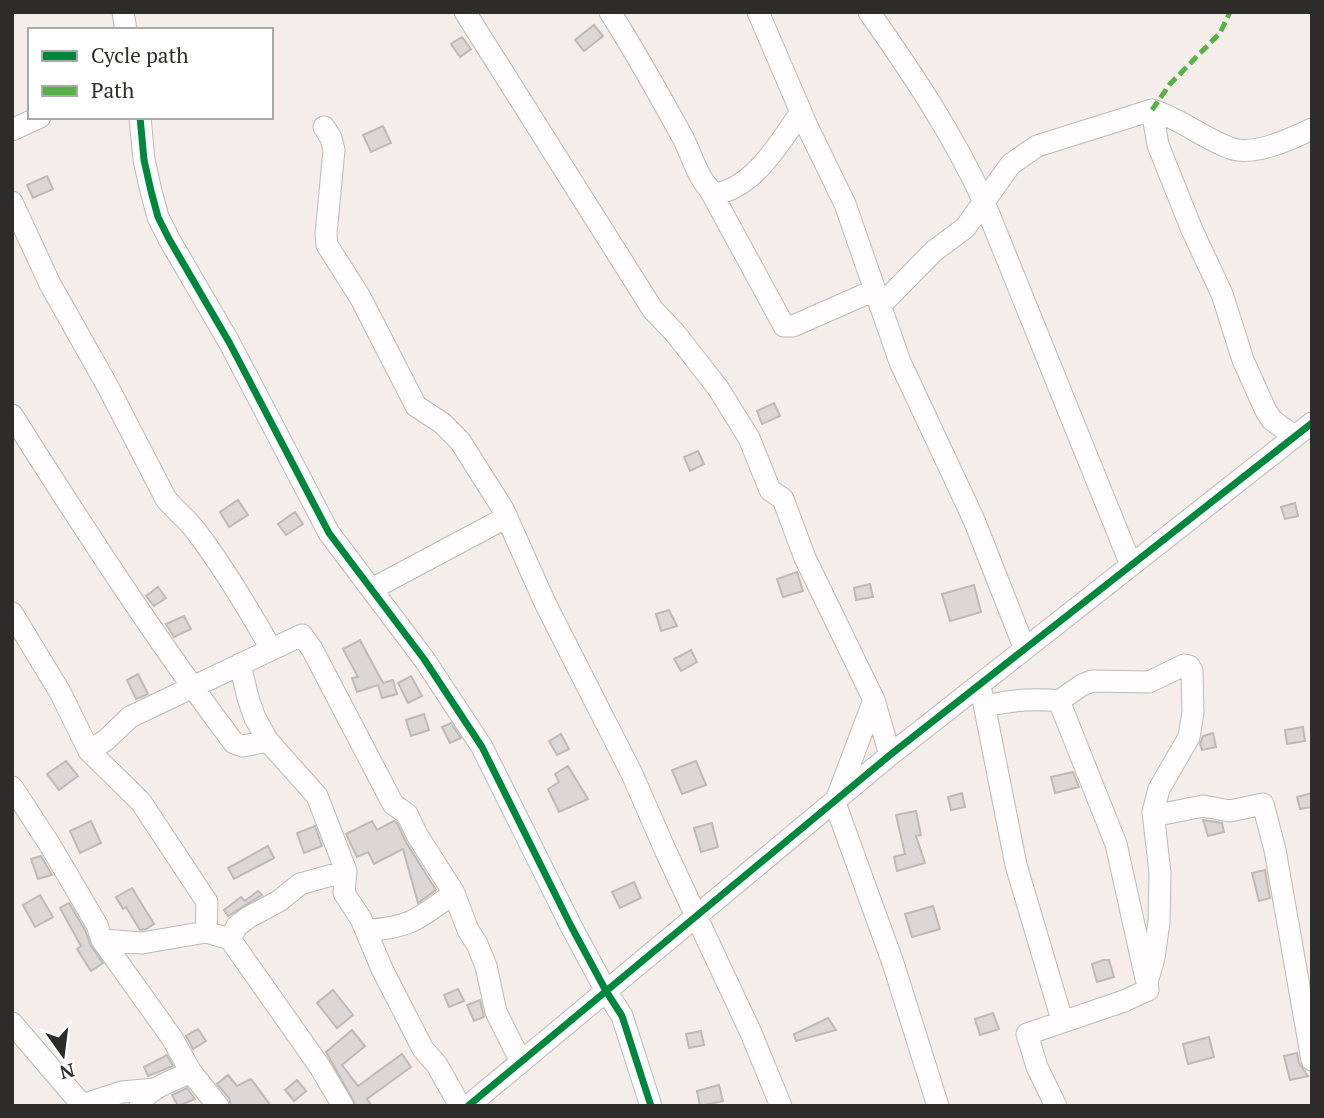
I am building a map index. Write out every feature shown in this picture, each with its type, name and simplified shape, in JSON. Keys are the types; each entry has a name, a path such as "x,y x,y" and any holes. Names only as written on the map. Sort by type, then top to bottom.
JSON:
{"street":[{"path":"466,12 653,310 710,376 749,438 770,491 783,499 805,558 874,700 890,755"},
{"path":"610,12 639,57 705,185 715,194 728,191 754,172 801,112"},
{"path":"758,12 851,218 900,362 993,562 1024,647"},
{"path":"869,12 925,94 968,166 1130,565"},
{"path":"710,190 784,326 793,326 878,298 965,228 1011,164 1037,146 1152,110 1169,115 1232,150 1262,148 1284,142 1312,129"},
{"path":"1152,110 1158,145 1192,230 1222,294 1243,360 1272,420 1294,436"},
{"path":"12,130 36,119"},
{"path":"140,119 150,191 164,228 266,409 318,515 342,552 424,659 482,747 606,991 622,1016 651,1106"},
{"path":"324,127 334,150 327,244 360,297 415,406 442,423 460,441 507,517 546,605 632,774 667,854 698,915 782,1106"},
{"path":"12,202 50,284 107,385 166,499 193,527 210,550 241,596 271,649"},
{"path":"12,415 116,573 143,619 234,743 243,746 268,741"},
{"path":"468,1106 890,755 1312,423"},
{"path":"372,589 507,517"},
{"path":"12,613 60,692 89,751 141,802 207,902 206,932"},
{"path":"89,751 106,740 130,717 302,635 393,804 407,814 417,835 454,893 486,966 496,1012 521,1062"},
{"path":"240,664 252,710 268,741 317,796 341,853 346,871 344,893 356,909 382,970 427,1055 437,1065 460,1106"},
{"path":"986,706 1036,699 1059,701 1092,681 1149,682 1176,668 1189,666 1193,712 1189,737 1159,789 1153,812 1160,873 1159,922 1154,958 1147,982"},
{"path":"979,685 986,706 1016,864 1062,1020"},
{"path":"874,700 835,803 892,963 938,1106"},
{"path":"1056,1106 1037,1068 1026,1037 1029,1032 1124,1002 1146,992 1148,988 1116,844 1059,701"},
{"path":"12,787 50,845 97,925 102,940 172,1038 191,1072 218,1106"},
{"path":"1153,812 1163,814 1203,806 1230,811 1263,804 1275,850 1312,1060"},
{"path":"230,939 237,926 279,901 296,887 346,871"},
{"path":"366,930 382,930 408,924 454,893"},
{"path":"102,940 142,943 206,932 230,939 320,1067 343,1106"},
{"path":"12,1023 81,1105 122,1092 155,1090"},
{"path":"140,1106 142,1100 155,1090 191,1072"}],"building":[{"path":"594,25 603,36 584,51 575,40"},
{"path":"462,37 471,49 460,57 451,44"},
{"path":"383,126 391,143 371,152 363,135"},
{"path":"47,176 53,189 33,198 27,185"},
{"path":"774,403 780,416 762,424 757,411"},
{"path":"698,451 704,464 690,471 684,457"},
{"path":"238,500 248,515 229,527 220,512"},
{"path":"1295,503 1298,516 1285,519 1281,507"},
{"path":"295,512 303,524 286,535 278,524"},
{"path":"797,572 803,591 783,597 777,579"},
{"path":"870,584 873,597 856,600 854,588"},
{"path":"974,585 981,612 950,621 942,594"},
{"path":"158,587 166,598 154,606 146,596"},
{"path":"669,610 677,626 661,631 656,614"},
{"path":"184,616 191,629 174,637 166,624"},
{"path":"360,640 383,683 393,680 397,694 382,698 378,685 357,692 352,678 358,677 343,649"},
{"path":"691,650 697,662 681,671 674,659"},
{"path":"138,674 148,694 136,699 127,680"},
{"path":"411,676 422,696 408,703 398,683"},
{"path":"424,714 429,730 411,736 406,720"},
{"path":"451,723 461,738 450,743 442,727"},
{"path":"1303,727 1305,741 1287,744 1285,730"},
{"path":"1213,733 1216,747 1202,750 1200,744 1203,736"},
{"path":"561,734 569,749 557,755 549,741"},
{"path":"66,761 78,776 59,790 47,774"},
{"path":"696,761 706,785 682,794 672,770"},
{"path":"568,766 588,799 559,812 548,789 559,782 555,774"},
{"path":"1073,772 1079,787 1055,793 1051,777"},
{"path":"962,793 965,807 951,810 948,797"},
{"path":"1312,793 1312,807 1300,809 1297,797"},
{"path":"916,811 921,835 916,836 925,863 897,871 894,857 905,854 896,815"},
{"path":"1203,820 1222,823 1224,832 1208,836"},
{"path":"91,821 101,843 80,853 70,831"},
{"path":"372,821 377,830 394,821 397,823 436,890 418,903 403,849 374,864 368,852 357,857 346,834"},
{"path":"712,823 718,847 701,852 694,828"},
{"path":"315,826 322,846 304,853 297,833"},
{"path":"268,846 274,858 234,879 228,868"},
{"path":"41,856 52,875 38,879 31,859"},
{"path":"1265,870 1270,898 1259,901 1252,873"},
{"path":"634,882 641,898 620,908 612,892"},
{"path":"132,888 154,924 146,929 140,930 126,907 123,909 116,897"},
{"path":"258,891 262,895 228,916 224,910 241,897 245,901"},
{"path":"40,895 53,917 35,927 23,905"},
{"path":"69,903 103,963 91,971 77,949 81,946 60,908"},
{"path":"933,906 940,929 912,937 905,914"},
{"path":"1109,960 1114,977 1097,982 1092,964"},
{"path":"458,989 464,1001 449,1007 444,995"},
{"path":"333,990 353,1015 337,1028 317,1003"},
{"path":"480,1000 484,1017 474,1021 467,1005"},
{"path":"993,1013 999,1029 980,1035 975,1019"},
{"path":"828,1018 836,1030 796,1041 794,1034"},
{"path":"198,1029 206,1041 193,1049 186,1036"},
{"path":"352,1030 365,1046 342,1065 358,1086 402,1054 411,1067 367,1099 372,1106 356,1106 326,1052"},
{"path":"701,1031 704,1045 689,1048 686,1034"},
{"path":"1209,1037 1214,1057 1188,1064 1183,1044"},
{"path":"1297,1053 1299,1063 1308,1076 1290,1080 1284,1056"},
{"path":"167,1055 173,1066 148,1076 144,1067"},
{"path":"228,1075 237,1086 251,1079 271,1106 231,1106 229,1098 217,1084"},
{"path":"297,1080 306,1091 294,1101 285,1090"},
{"path":"719,1085 723,1101 700,1106 697,1091"},
{"path":"187,1088 195,1099 178,1106 172,1095"}],"marked path":[{"path":"1152,110 1170,84 1220,33 1230,12"}],"cycle path":[{"path":"140,119 144,160 151,191 158,217 169,239 229,342 329,533 424,659 482,747 571,926 622,1016 651,1106"},
{"path":"468,1106 890,755 1312,423"}]}
